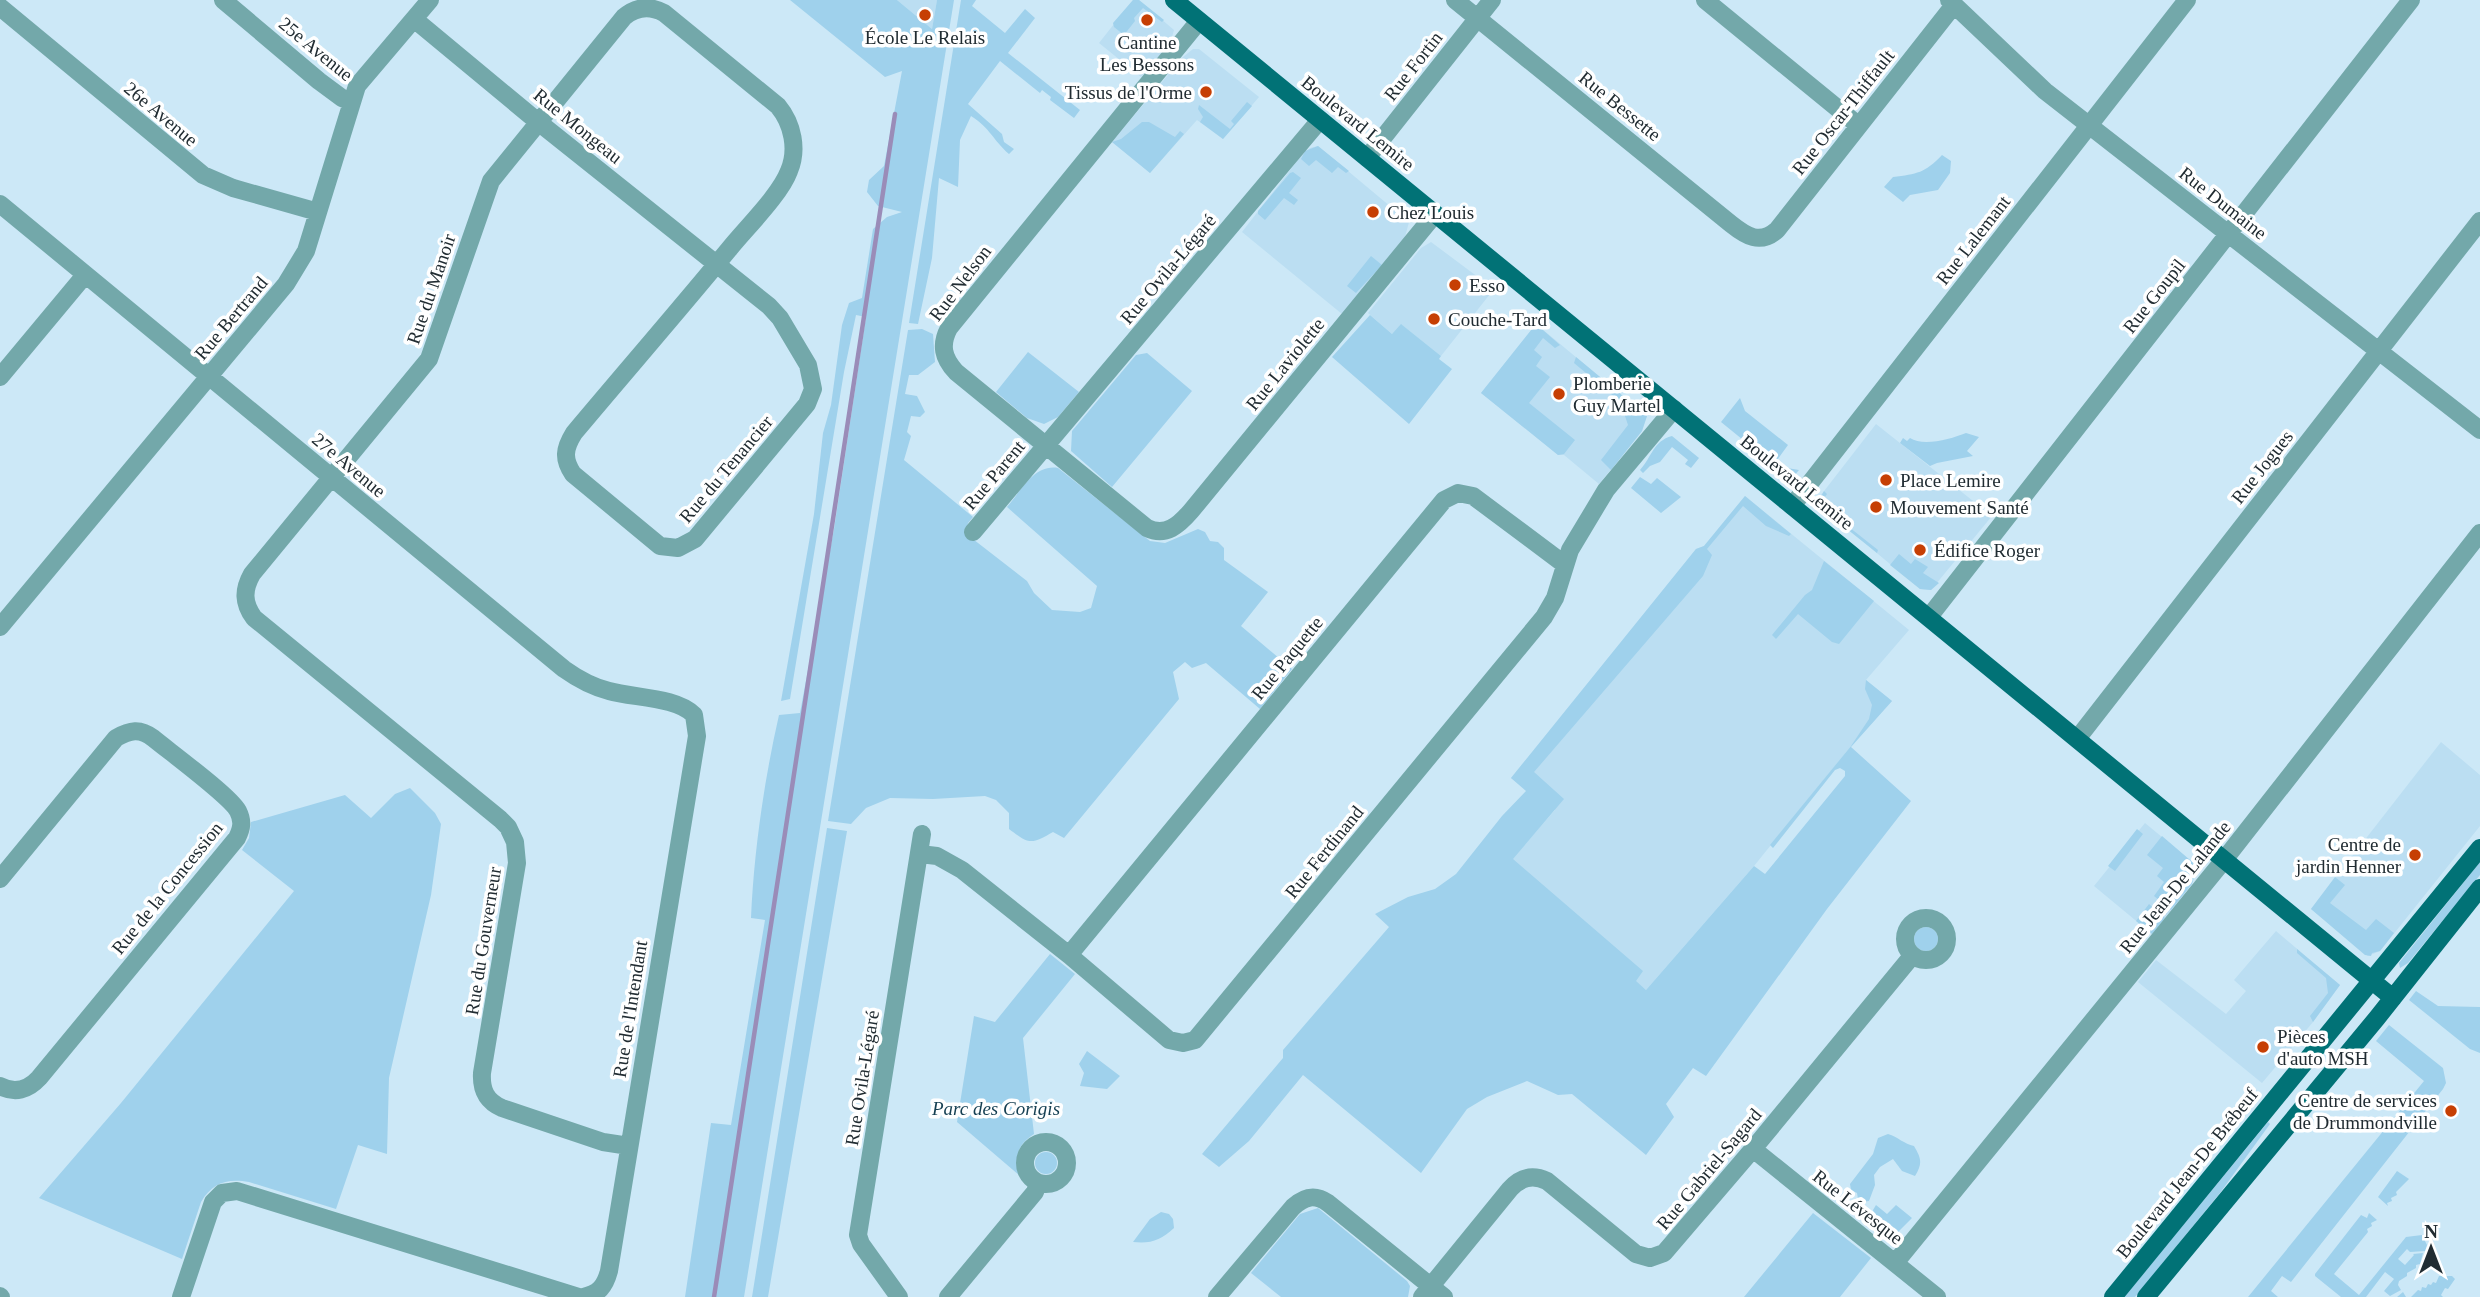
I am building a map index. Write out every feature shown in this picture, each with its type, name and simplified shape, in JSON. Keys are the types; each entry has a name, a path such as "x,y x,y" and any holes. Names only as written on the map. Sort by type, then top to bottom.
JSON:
{"main road":[{"name":"Boulevard Lemire","path":"1174,0 2393,998"},
{"name":"Boulevard Jean-De Brébeuf","path":"2113,1297 2480,848"},
{"path":"2146,1297 2393,998 2480,888"}],"street":[{"name":"25e Avenue","path":"223,0 319,81 351,102"},
{"name":"Rue Bertrand","path":"0,627 286,284 306,251 357,86 430,0"},
{"name":"Rue Bessette","path":"1455,0 1731,224 1745,234 1760,239"},
{"name":"Rue Fortin","path":"1367,158 1492,0"},
{"path":"1704,0 1858,125"},
{"name":"Rue Lalemant","path":"1792,506 2187,0"},
{"name":"Rue Goupil","path":"1929,618 2411,0"},
{"name":"Rue Oscar-Thiffault","path":"1760,239 1777,230 1951,3"},
{"name":"Rue Dumaine","path":"1951,3 2012,62 2090,125 2480,430"},
{"name":"26e Avenue","path":"0,7 203,175 233,188 318,212"},
{"name":"Rue du Manoir","path":"245,593 252,574 429,359 436,346 488,187 494,177 624,17 634,10 656,9 664,13 778,106 791,130 793,156 786,179 717,264"},
{"name":"Rue Mongeau","path":"414,19 717,264"},
{"name":"Rue Nelson","path":"1161,531 1147,528 953,369 943,350 946,335 1033,223 1199,21"},
{"name":"Rue Ovila-Légaré","path":"1047,445 1320,120"},
{"name":"27e Avenue","path":"0,204 570,674 605,690 682,706 694,715"},
{"name":"Rue Laviolette","path":"1161,531 1177,526 1191,511 1435,214"},
{"name":"Rue Jogues","path":"2077,739 2480,222"},
{"name":"Rue du Tenancier","path":"717,264 780,318 808,365 813,389 807,404 695,540 688,545 668,548 660,546 644,534 573,474 567,466 565,450 574,433 717,264"},
{"path":"0,377 85,275"},
{"name":"Rue Ferdinand","path":"920,854 937,856 962,870 1069,954 1169,1040 1183,1043 1198,1038 1544,617 1555,598 1570,550 1606,490 1674,409"},
{"name":"Rue Parent","path":"973,532 1047,445"},
{"name":"Rue Paquette","path":"1069,954 1444,499 1458,493 1473,496 1564,564"},
{"name":"Rue Jean-De Lalande","path":"1895,1262 2224,860 2480,533"},
{"name":"Rue du Gouverneur","path":"245,593 246,604 254,618 500,819 512,835 517,863 482,1073 485,1096 502,1108 592,1139 629,1146"},
{"name":"Rue de l'Intendant","path":"181,1297 212,1202 222,1193 237,1191 581,1297 599,1291 607,1280 697,736 694,715"},
{"name":"Rue de la Concession","path":"0,1086 11,1090 24,1089 39,1078 237,838 241,830 241,820 233,804 153,738 143,732 129,732 116,738 1,875"},
{"name":"Rue Ovila-Légaré","path":"899,1297 861,1244 858,1235 922,834"},
{"name":"Rue Gabriel-Sagard","path":"1432,1293 1510,1189 1524,1178 1538,1177 1546,1181 1636,1254 1655,1257 1672,1247 1912,956"},
{"name":"Rue Lévesque","path":"1753,1149 1937,1297"},
{"path":"948,1297 1035,1192 1038,1183"},
{"path":"1217,1297 1293,1207 1305,1198 1314,1196 1328,1203 1432,1293"}],"shaded area":[{"name":"École Le Relais","path":"897,0 937,0 932,29"},
{"path":"1133,0 1139,0 1174,30 1170,44 1141,77 1099,43"},
{"path":"1193,49 1199,49 1259,97 1223,139 1197,120 1150,173 1112,142 1183,57"},
{"path":"1318,146 1409,222 1405,237 1342,314 1242,232 1301,156 1310,148"},
{"path":"1431,242 1494,289 1441,356 1402,325 1392,334 1368,313 1421,248"},
{"path":"1536,324 1647,416 1642,431 1599,484 1481,393"},
{"path":"1876,424 1992,516 1931,590 1920,589 1818,504 1821,503 1821,495"},
{"path":"1745,496 1909,630 1866,680 1892,701 1646,990 1558,917 1512,859 1555,810 1511,778 1696,549 1704,546"},
{"path":"2441,742 2480,775 2480,826 2380,951 2368,956 2311,909"},
{"path":"2145,823 2197,866 2192,884 2152,934 2094,886"},
{"path":"2276,931 2340,985 2262,1083 2138,982 2156,960 2226,1014 2246,991 2234,980"}],"green space":[{"path":"790,0 897,0 932,29 937,0 954,0 744,1297 685,1297 711,1123 731,1125 765,920 751,918 757,842 769,765 779,715 800,713 834,529 866,317 856,315 844,372 790,699 781,701 814,514 823,433 831,405 842,325 849,303 862,298 873,229 887,217 902,212 878,206 867,192 869,180 884,166 902,71 885,77"},
{"path":"961,0 976,0 972,6 1005,33 1025,9 1035,18 1008,53 1080,110 1074,118 1050,100 1051,97 1042,90 1040,93 1000,61 968,104 1002,134 1004,142 1014,149 1009,154 983,125 971,116 960,140 958,187 939,178 932,258 918,324 909,323"},
{"path":"1133,0 1139,0 1164,20 1162,22 1143,8 1124,35 1113,23"},
{"path":"1247,102 1252,106 1223,139 1200,122 1203,117 1198,109 1199,105 1230,129 1234,124 1231,121"},
{"path":"1142,122 1149,122 1175,137 1180,131 1184,134 1150,173 1112,142 1121,139"},
{"path":"1318,146 1349,171 1346,173 1338,167 1332,173 1316,160 1309,166 1301,159 1305,151"},
{"path":"1942,155 1951,161 1950,173 1938,190 1910,195 1903,202 1884,187 1893,177 1920,172"},
{"path":"1293,172 1301,178 1289,193 1298,200 1294,205 1284,198 1265,220 1258,211"},
{"path":"1371,256 1382,265 1356,293 1347,286"},
{"path":"1370,315 1392,334 1401,324 1441,356 1439,359 1452,369 1409,424 1332,357"},
{"path":"1536,324 1560,345 1555,348 1543,338 1534,350 1542,357 1536,366 1550,377 1529,403 1575,440 1564,454 1558,455 1481,393"},
{"path":"922,329 933,334 935,362 918,375 909,375 905,394 917,396 925,412 920,417 911,416 907,432 911,436 904,460 973,517 968,523 966,533 969,536 1027,581 1034,593 1052,610 1080,612 1091,608 1097,586 1007,507 1035,474 1049,468 1058,468 1150,541 1165,543 1198,529 1205,532 1210,541 1218,542 1224,548 1224,560 1268,592 1241,626 1292,669 1260,709 1206,663 1192,668 1185,662 1173,672 1179,699 1064,838 1053,832 1035,841 1021,838 1009,829 1009,813 996,800 985,796 890,798 866,808 851,824 828,821 908,330"},
{"path":"1028,352 1079,392 1058,417 1044,424 1027,418 996,392"},
{"path":"1147,353 1192,391 1112,487 1071,451 1072,431 1136,355"},
{"path":"1576,357 1647,416 1642,431 1611,470 1601,460 1628,425 1620,401 1611,394 1613,391 1608,388 1606,390 1598,383 1600,381 1574,363"},
{"path":"1740,398 1745,411 1788,445 1777,460 1787,468 1799,470 1794,476 1786,475 1721,422"},
{"path":"1966,433 1979,437 1967,451 1973,456 1930,466 1900,443 1903,438 1907,441 1910,438 1929,442"},
{"path":"1672,436 1699,458 1691,468 1685,464 1688,460 1672,447 1660,462 1643,473 1640,470 1657,446"},
{"path":"1640,477 1651,484 1657,478 1681,497 1661,513 1631,488"},
{"path":"1824,491 1827,494 1822,501 1825,506 1830,502 1835,516 1878,550 1877,553 1822,509 1818,504 1821,503 1820,498"},
{"path":"1745,496 1791,534 1789,536 1766,526 1743,506 1707,549 1712,555 1703,576 1534,772 1564,799 1513,859 1643,971 1636,981 1646,990 1754,866 1765,874 1845,776 1845,771 1840,768 1835,770 1773,848 1770,845 1851,746 1869,719 1872,705 1865,689 1866,680 1892,701 1851,747 1911,801 1827,909 1706,1076 1693,1068 1666,1104 1674,1117 1646,1155 1572,1094 1558,1095 1527,1081 1487,1097 1467,1109 1421,1173 1303,1075 1249,1141 1219,1167 1202,1154 1283,1058 1283,1050 1389,927 1375,914 1408,897 1435,889 1456,874 1502,816 1526,791 1511,778 1696,549 1704,546"},
{"path":"1899,554 1911,564 1915,559 1928,567 1923,573 1939,583 1931,590 1920,589 1890,565"},
{"path":"1824,561 1874,601 1839,644 1832,642 1798,614 1776,639 1772,635 1812,590"},
{"path":"410,788 435,813 441,824 431,895 389,1078 387,1154 358,1145 336,1209 249,1182 234,1181 215,1186 201,1202 182,1259 39,1198 121,1103 294,891 242,850 249,838 251,822 345,795 371,818 395,794"},
{"path":"827,828 847,831 768,1297 752,1297"},
{"path":"2137,829 2143,834 2115,871 2108,866"},
{"path":"2162,836 2197,866 2192,884 2171,910 2154,896 2164,882 2157,876 2163,868 2147,855"},
{"path":"2480,862 2480,875 2408,963 2400,968 2399,963"},
{"path":"2335,877 2345,885 2330,903 2366,930 2376,919 2394,933 2380,951 2372,953 2371,956 2365,955 2311,909"},
{"path":"2149,904 2165,918 2152,934 2136,921"},
{"path":"1926,927 1934,931 1938,939 1934,947 1926,951 1918,947 1914,939 1918,931"},
{"path":"2297,949 2340,985 2313,1022 2310,1016 2328,993 2326,978 2297,953"},
{"name":"Parc des Corigis","path":"1050,954 1075,974 1023,1038 1034,1134 1024,1142 1019,1152 1019,1175 957,1122 974,1016 995,1022"},
{"path":"2416,991 2438,1006 2480,1007 2480,1053 2470,1049 2409,1000"},
{"path":"2389,1025 2443,1068 2446,1083 2443,1089 2291,1282 2282,1276 2271,1291 2278,1297 2248,1297 2424,1081 2376,1041"},
{"path":"1087,1051 1120,1076 1107,1089 1080,1086 1084,1073 1079,1064"},
{"path":"2268,1122 2270,1124 2220,1193 2135,1297 2124,1297"},
{"path":"1888,1134 1914,1146 1920,1157 1919,1168 1915,1176 1902,1171 1893,1159 1880,1167 1874,1175 1875,1185 1869,1201 1862,1202 1857,1193 1851,1190 1850,1184 1873,1154 1878,1138"},
{"path":"1046,1152 1054,1155 1057,1163 1054,1171 1046,1174 1038,1171 1035,1163 1038,1155"},
{"path":"2397,1171 2409,1179 2396,1192 2397,1195 2391,1198 2392,1201 2387,1203 2388,1206 2378,1197"},
{"path":"1876,1205 1887,1214 1896,1205 1912,1218 1897,1233 1888,1233 1880,1219 1874,1217 1873,1210"},
{"path":"1318,1208 1407,1281 1410,1286 1408,1297 1281,1297 1251,1273 1300,1214"},
{"path":"1161,1212 1169,1214 1174,1228 1155,1240 1133,1242 1150,1219"},
{"path":"1813,1213 1871,1258 1840,1297 1744,1297"},
{"path":"2369,1213 2377,1220 2371,1223 2368,1232 2334,1274 2359,1295 2406,1237 2422,1235 2427,1245 2425,1251 2410,1252 2407,1249 2398,1259 2405,1265 2413,1254 2423,1253 2420,1264 2399,1281 2401,1290 2390,1296 2384,1291 2394,1279 2385,1272 2366,1297 2341,1297 2315,1274 2361,1215 2367,1218"},
{"path":"2439,1276 2452,1276 2455,1279 2448,1289 2445,1288 2441,1295 2443,1297 2411,1297 2418,1290 2421,1291 2422,1287 2436,1283"}],"waterway":[{"path":"714,1297 895,114"}],"place":[{"name":"École Le Relais","path":"925,15"},
{"name":"Cantine Les Bessons","path":"1147,20"},
{"name":"Tissus de l'Orme","path":"1206,92"},
{"name":"Chez Louis","path":"1373,212"},
{"name":"Esso","path":"1455,285"},
{"name":"Couche-Tard","path":"1434,319"},
{"name":"Plomberie Guy Martel","path":"1559,394"},
{"name":"Place Lemire","path":"1886,480"},
{"name":"Mouvement Santé","path":"1876,507"},
{"name":"Édifice Roger","path":"1920,550"},
{"name":"Centre de jardin Henner","path":"2415,855"},
{"name":"Pièces d'auto MSH","path":"2263,1047"},
{"name":"Centre de services de Drummondville","path":"2451,1111"}]}
